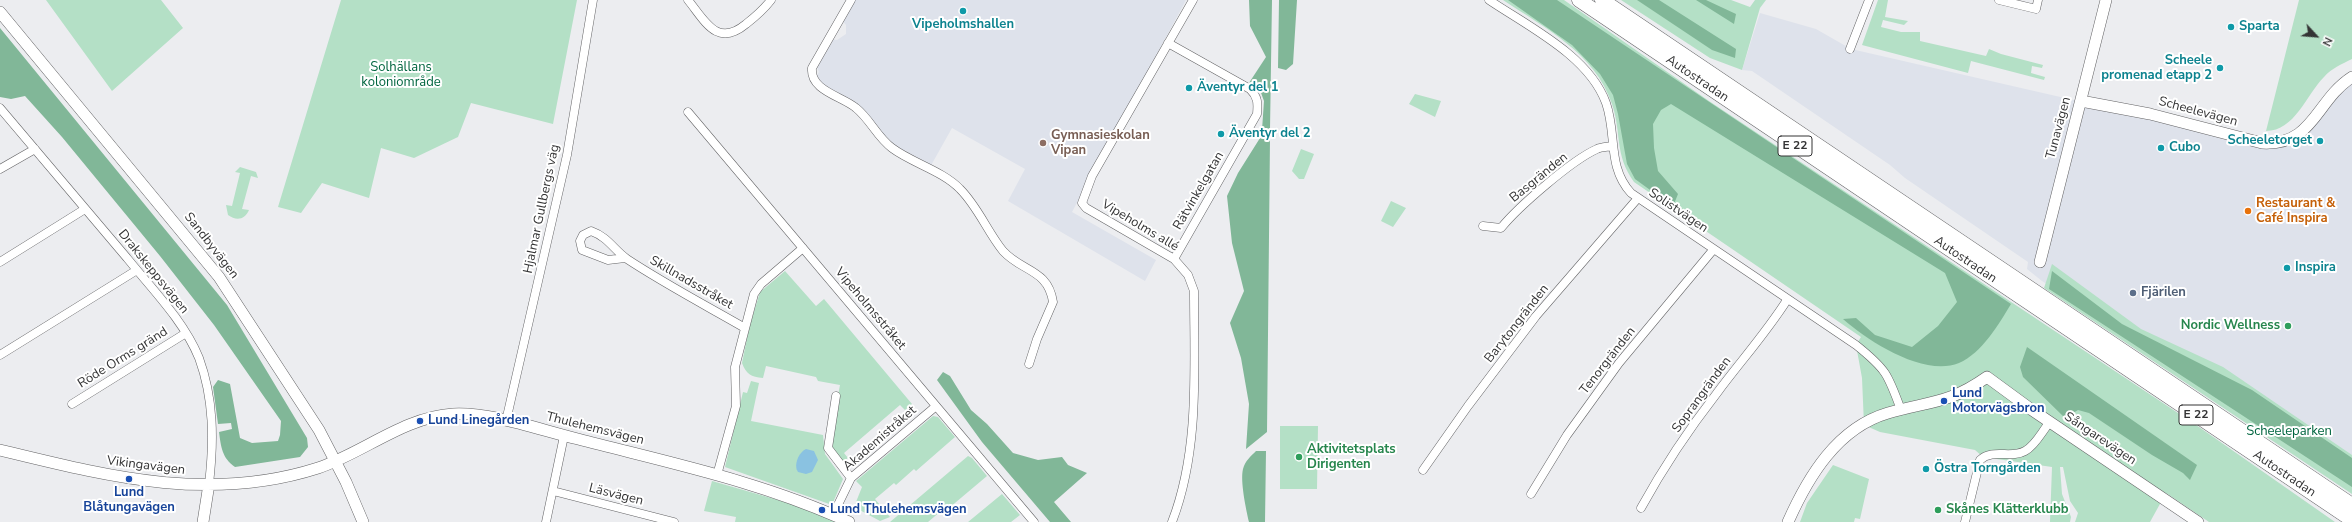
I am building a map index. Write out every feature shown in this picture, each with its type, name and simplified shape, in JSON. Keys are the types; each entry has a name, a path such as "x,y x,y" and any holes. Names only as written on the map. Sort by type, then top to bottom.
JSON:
{"highway":[{"name":"Autostradan","path":"1579,0 2014,285"},
{"name":"Autostradan","path":"1602,0 2352,520"},
{"name":"Autostradan","path":"2042,304 2352,505"}],"street":[{"name":"Hjalmar Gullbergs väg","path":"506,421 564,170 594,0"},
{"path":"688,0 715,31 724,35 734,33 754,17 771,0"},
{"path":"851,0 812,68 814,80 820,87 856,107 880,137 893,148 958,187 973,203 1002,250 1012,260 1040,276 1048,284 1053,302 1037,339 1029,364"},
{"name":"Vipeholms allé","path":"1172,522 1182,498 1189,455 1194,348 1194,291 1188,275 1174,259 1086,208 1082,203 1092,176 1193,0"},
{"name":"Solistvägen","path":"1488,0 1575,59 1588,71 1598,86 1606,103 1614,161 1620,178 1626,188 1713,250 1856,345 1880,364 1890,380 1901,410"},
{"path":"1850,49 1869,0"},
{"path":"1999,0 2036,9 2038,0"},
{"name":"Tunavägen","path":"2040,262 2106,0"},
{"name":"Sandbyvägen","path":"0,12 219,277 315,424 336,462 363,522"},
{"name":"Rätvinkelgatan","path":"1168,43 1250,89 1255,94 1258,105 1257,114 1174,259"},
{"name":"Scheelevägen","path":"2081,100 2150,114 2262,143 2281,143 2303,131 2332,92 2352,77"},
{"name":"Drakskeppsvägen","path":"0,108 137,270 186,333 198,357 209,393 213,436 209,484"},
{"name":"Vipeholmsstråket","path":"688,112 935,407 1034,522"},
{"name":"Basgränden","path":"1483,226 1501,228 1508,219 1570,167 1597,148 1612,146"},
{"path":"0,169 35,149"},
{"name":"Barytongränden","path":"1422,470 1536,316 1638,198"},
{"path":"0,262 85,209"},
{"name":"Skillnadsstråket","path":"625,258 608,260 582,250 580,241 583,235 587,232 596,233 607,239 625,258 745,328"},
{"path":"718,475 736,406 735,368 757,288 803,248"},
{"name":"Tenorgränden","path":"1530,494 1567,435 1620,363 1713,250"},
{"path":"0,355 137,270"},
{"name":"Soprangränden","path":"1641,508 1654,484 1697,420 1775,319 1787,300"},
{"name":"Röde Orms gränd","path":"72,404 186,333"},
{"name":"Sångarevägen","path":"1901,410 1950,399 1972,388 1987,377 2050,422 2198,522"},
{"path":"836,396 828,448 851,478"},
{"name":"Akademistråket","path":"833,515 851,478 935,407"},
{"path":"1788,522 1808,481 1832,450 1851,432 1873,419 1901,410"},
{"name":"Thulehemsvägen","path":"336,462 392,433 433,417 465,414 506,421 718,475 782,494 849,522"},
{"path":"1965,522 1980,460 1990,454 2019,453 2025,451 2050,422"},
{"path":"546,522 564,436"},
{"name":"Vikingavägen","path":"0,450 95,474 185,485 233,483 270,478 310,470 336,462"},
{"path":"203,522 209,484"},
{"name":"Läsvägen","path":"552,491 674,522"}],"shaded area":[{"name":"Gymnasieskolan Vipan","path":"851,0 1186,0 1072,212 1156,260 1145,281 1008,201 1025,169 952,128 929,169 893,148 864,116 815,78 819,72 816,65 829,39 837,40 846,34 846,25 840,18"},
{"path":"1760,13 1816,29 1851,49 2248,140 2293,138 2352,77 2352,484 2042,281 2027,269 2028,262 1905,178 1890,165 1752,71 1742,70"}],"green space":[{"path":"46,0 161,0 183,28 112,91"},
{"name":"Solhällans koloniområde","path":"341,0 577,0 553,124 471,103 458,137 414,158 381,148 369,198 322,183 301,213 278,207"},
{"path":"1249,0 1272,0 1270,129 1262,130 1264,101 1260,90 1245,89 1266,57 1250,26"},
{"path":"1279,0 1297,0 1293,64 1286,70 1278,68"},
{"path":"1503,0 1564,0 1709,101 2199,427 2335,522 2209,522 2166,493 2150,522 2075,522 2078,513 2070,501 2063,467 2060,467 2062,494 2071,517 2070,522 2050,522 2052,467 1983,457 1975,450 1880,432 1864,425 1862,378 1856,345 1861,337 1634,182 1628,172 1621,153 1612,104 1604,86 1594,70 1567,43"},
{"path":"1508,0 1557,0 2011,304 2001,320 1989,337 1975,352 1959,363 1945,366 1930,365 1914,361 1898,355 1867,338 1843,319 1856,318 1875,335 1912,347 1938,326 1957,302 1945,273 1671,104 1661,110 1653,124 1654,148 1658,171 1678,194 1674,204 1668,203 1635,179 1627,164 1613,95 1600,74 1572,45"},
{"path":"1621,0 1731,0 1750,7 1755,0 1766,0 1760,8 1742,70 1710,58"},
{"path":"1637,0 1659,0 1736,49 1735,58 1712,50"},
{"path":"1696,0 1706,0 1736,14 1734,24"},
{"path":"1878,0 1888,0 1885,17 1908,21 1904,25 1883,20 1881,27 1901,32 1920,32 1920,41 1986,56 1989,49 2001,54 2043,65 2042,68 2032,66 2031,73 2045,77 2044,80 1971,61 1968,73 1862,45"},
{"path":"2299,0 2352,0 2352,59 2330,71 2318,84 2299,111 2285,125 2266,131"},
{"path":"0,28 227,305 307,438 308,447 300,457 235,467 227,460 222,447 219,432 232,429 231,423 218,424 213,387 218,380 230,384 240,438 252,443 278,441 281,421 214,325 160,256 62,137 25,96 11,99 0,97"},
{"path":"1415,94 1441,101 1435,117 1409,104"},
{"path":"1260,138 1270,138 1267,432 1246,449 1249,404 1241,358 1230,323 1244,291 1232,243 1227,196 1238,173"},
{"path":"1301,149 1314,154 1304,179 1299,179 1292,171"},
{"path":"240,167 256,172 258,178 251,176 242,209 249,210 243,218 237,219 228,215 226,205 232,206 240,173 235,172"},
{"path":"1391,201 1406,208 1393,227 1381,221"},
{"name":"Scheeleparken","path":"2052,264 2141,329 2223,367 2352,455 2352,494 2044,288"},
{"path":"785,271 816,306 824,299 912,404 905,410 900,405 844,453 848,458 843,462 832,447 830,437 840,385 818,381 816,377 766,366 763,378 755,377 745,370 742,363 749,328 760,292"},
{"name":"Scheeleparken","path":"2052,271 2122,324 2252,390 2352,458 2352,487 2049,289"},
{"path":"2027,347 2197,465 2190,480 2183,473 2152,455 2089,413 2078,410 2065,418 2023,377 2020,367"},
{"path":"943,372 950,376 971,410 987,424 1013,453 1038,460 1062,457 1068,465 1087,473 1054,502 1071,522 1050,522 982,442 937,380"},
{"path":"751,381 759,383 751,421 823,435 825,454 843,479 832,505 725,467 743,392 747,393"},
{"path":"933,416 938,417 955,437 916,471 914,469 896,485 894,483 875,499 890,517 880,521 854,507 862,487 856,481"},
{"name":"Aktivitetsplats Dirigenten","path":"1280,426 1318,426 1317,489 1280,489"},
{"path":"1256,451 1266,451 1265,522 1249,522 1243,488 1242,474 1244,466 1248,459"},
{"path":"968,456 972,458 987,476 949,508 947,506 928,522 890,522"},
{"path":"1833,465 1869,479 1860,519 1855,518 1854,522 1800,522 1807,503"},
{"path":"712,481 799,506 837,522 735,522 736,517 704,511"},
{"path":"1002,494 1020,515 1011,522 968,522"}],"water":[{"path":"806,449 814,451 818,460 812,472 806,474 798,472 796,462 801,453"}],"place":[{"name":"Vipeholmshallen","path":"963,11"},
{"name":"Sparta","path":"2231,27"},
{"name":"Scheele promenad etapp 2","path":"2220,68"},
{"name":"Äventyr del 1","path":"1189,88"},
{"name":"Äventyr del 2","path":"1221,134"},
{"name":"Scheeletorget","path":"2320,141"},
{"name":"Gymnasieskolan Vipan","path":"1043,143"},
{"name":"Cubo","path":"2161,148"},
{"name":"Restaurant & Café Inspira","path":"2248,211"},
{"name":"Inspira","path":"2287,268"},
{"name":"Fjärilen","path":"2133,293"},
{"name":"Nordic Wellness","path":"2288,326"},
{"name":"Lund Motorvägsbron","path":"1944,401"},
{"name":"Lund Linegården","path":"420,421"},
{"name":"Aktivitetsplats Dirigenten","path":"1299,457"},
{"name":"Östra Torngården","path":"1926,469"},
{"name":"Lund Blåtungavägen","path":"129,479"},
{"name":"Lund Thulehemsvägen","path":"822,510"},
{"name":"Skånes Klätterklubb","path":"1938,510"}]}
